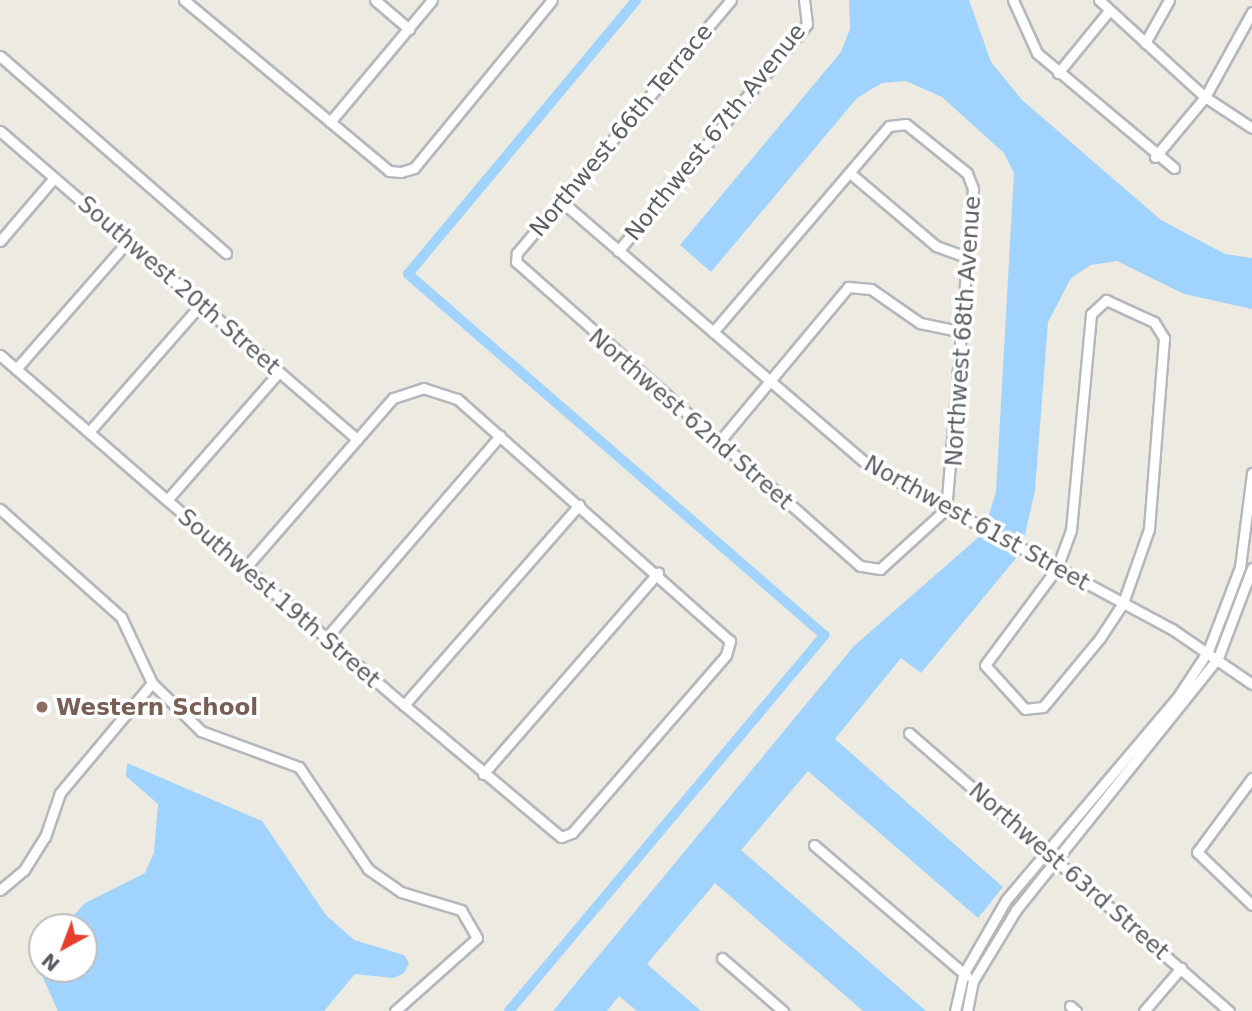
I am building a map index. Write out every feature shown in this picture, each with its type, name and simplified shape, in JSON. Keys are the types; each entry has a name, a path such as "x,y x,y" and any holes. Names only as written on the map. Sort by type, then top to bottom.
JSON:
{"street":[{"path":"375,0 408,29"},
{"path":"330,122 432,0"},
{"path":"190,2 389,171 401,172 414,168 552,0"},
{"name":"Northwest 66th Terrace","path":"516,262 561,201 731,0"},
{"name":"Northwest 67th Avenue","path":"618,251 809,12 804,0"},
{"path":"1013,0 1024,34 1058,73 1156,157 1174,168"},
{"path":"1099,0 1108,12 1205,97 1252,128"},
{"path":"1145,43 1169,0"},
{"path":"1058,73 1108,12"},
{"path":"1156,157 1205,97 1252,12"},
{"path":"0,56 226,253"},
{"name":"Northwest 68th Avenue","path":"850,173 895,123 906,124 971,179 963,332 946,509"},
{"name":"Southwest 20th Street","path":"0,131 357,439"},
{"path":"713,332 850,173 936,246 967,257"},
{"path":"0,241 54,178"},
{"name":"Northwest 61st Street","path":"561,201 869,466 1123,603 1218,658 1252,684"},
{"path":"16,369 128,241"},
{"name":"Northwest 62nd Street","path":"516,262 719,442 871,569 880,569 946,509"},
{"path":"719,442 848,287 860,284 920,323 963,332"},
{"path":"1115,300 1160,329 1153,497 1139,566 1123,603 1035,710 1025,709 987,675 985,665 1057,568 1077,503 1091,314 1097,304 1115,300"},
{"path":"89,432 201,304"},
{"name":"Southwest 19th Street","path":"0,355 484,774 561,837 572,833 690,697 730,641 658,573"},
{"path":"167,500 279,372"},
{"path":"246,568 393,398 424,388 457,399 500,436 658,573 484,774"},
{"path":"326,638 500,436"},
{"path":"955,1011 964,973 1006,900 1177,698 1208,652 1240,567 1252,472"},
{"path":"404,705 579,505"},
{"path":"0,509 121,617 152,683 201,731 299,767 368,869 401,892 461,910 477,939 396,1011"},
{"path":"967,1011 973,981 1056,860 1218,658 1252,568"},
{"path":"0,890 24,870 45,837 60,793 152,683"},
{"name":"Northwest 63rd Street","path":"909,733 1230,1011"},
{"path":"1251,903 1197,852 1252,778"},
{"path":"814,845 973,981"},
{"path":"722,958 783,1011"},
{"path":"1144,1011 1181,968"}],"water":[{"path":"849,0 969,0 991,62 1022,100 1161,220 1225,254 1252,258 1252,309 1184,294 1117,261 1091,265 1071,278 1048,322 1035,490 1023,544 986,524 996,492 1014,173 1004,153 942,97 906,81 882,83 857,98 711,272 680,245 841,52 850,29"},
{"path":"980,536 1017,557 921,673 901,658 835,739 1003,887 978,918 808,771 741,850 926,1011 863,1011 715,883 647,964 701,1011 637,1011 619,996 607,1011 553,1011 854,646"},
{"path":"127,763 262,821 326,915 354,940 404,955 409,963 404,973 394,978 355,974 324,1011 58,1011 45,983 98,983 98,913 76,913 85,903 145,873 154,852 158,804 126,776"}],"waterway":[{"path":"509,1011 824,635 408,274 636,0"}],"place":[{"name":"Western School","path":"42,707"}]}
